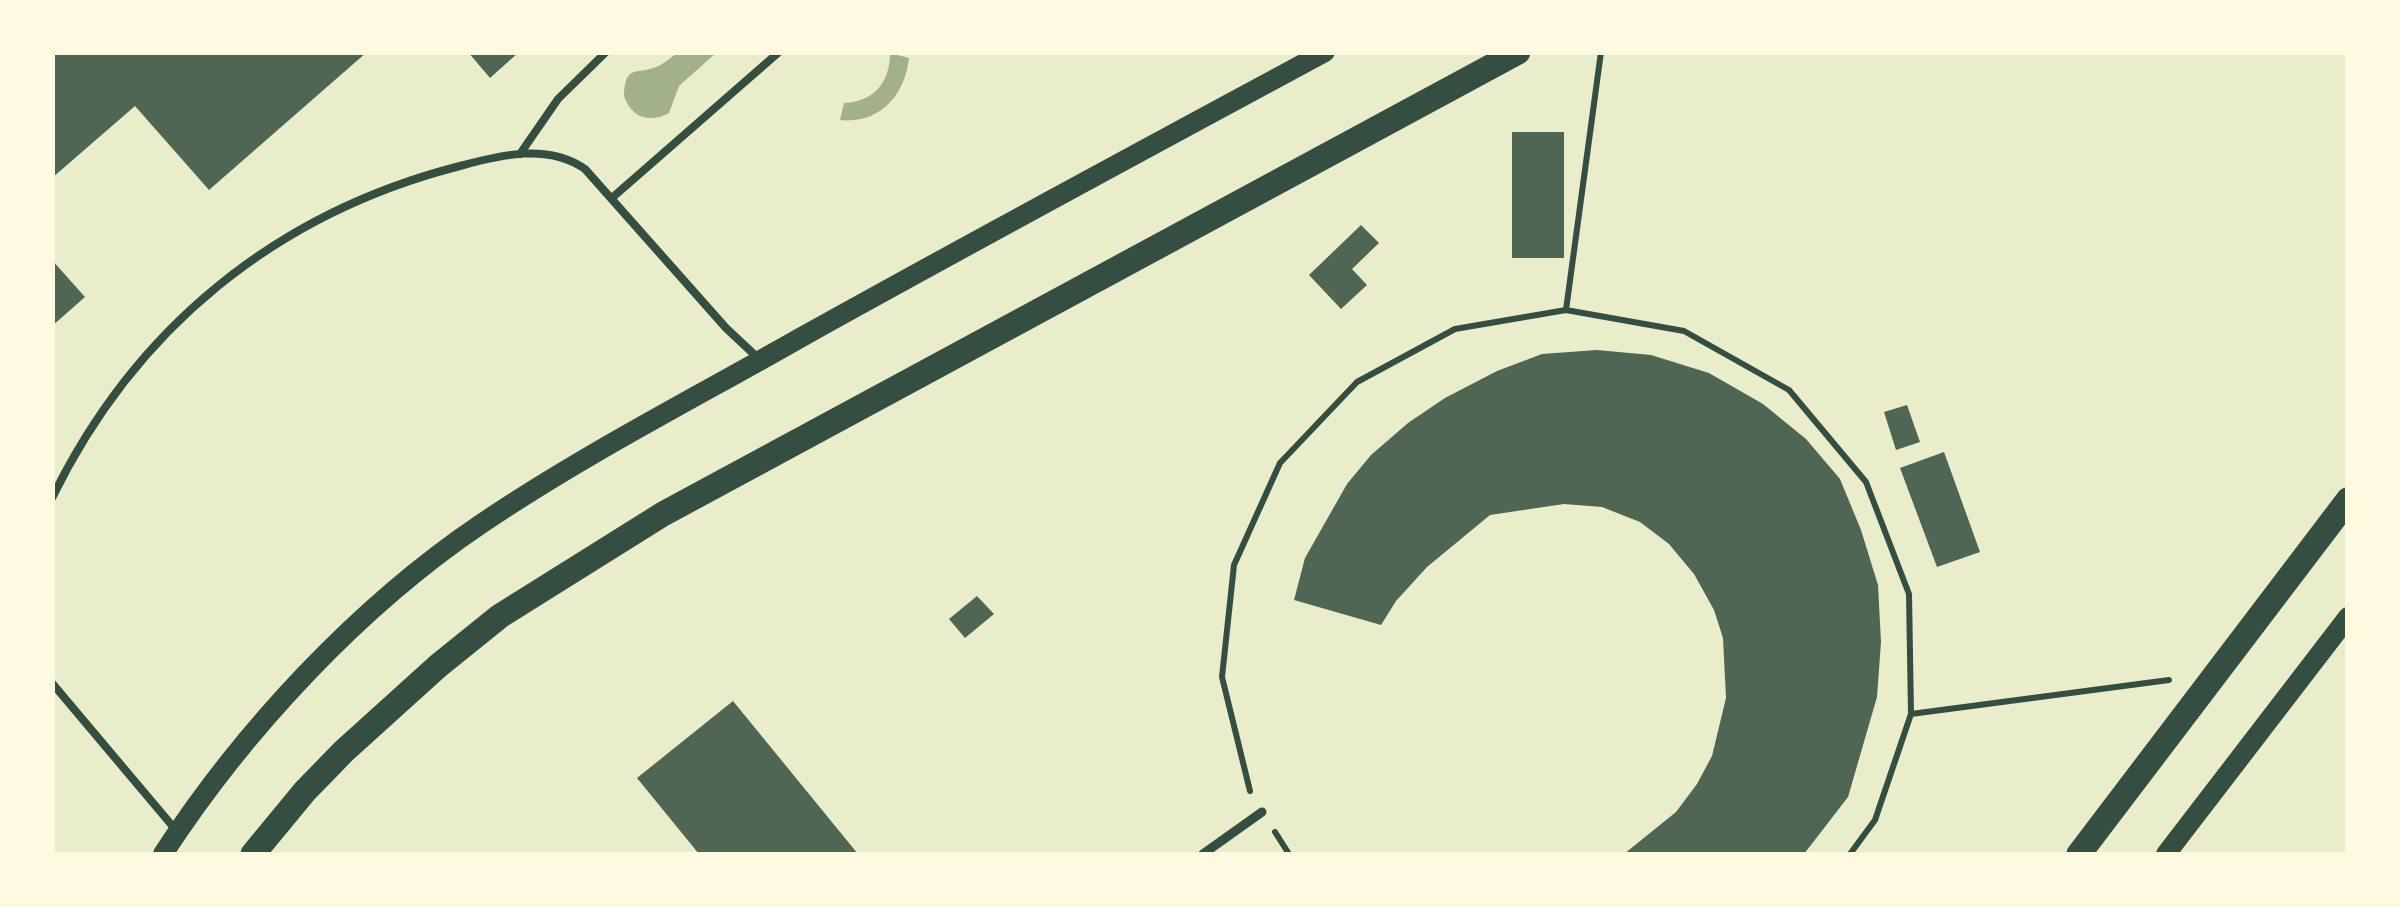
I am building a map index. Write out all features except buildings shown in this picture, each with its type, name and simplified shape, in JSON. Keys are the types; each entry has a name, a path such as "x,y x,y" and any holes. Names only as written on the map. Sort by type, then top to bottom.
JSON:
{"main road":[{"path":"163,854 232,758 269,716 400,585 478,526 587,456 969,243 1325,52"},
{"path":"253,854 305,791 392,707 500,616 567,572 696,496 1518,52"},
{"path":"2079,854 2348,500"},
{"path":"2166,854 2348,617"}],"street":[{"path":"1203,854 1262,812"}],"lane":[{"path":"520,154 558,99 606,52"},
{"path":"613,197 779,52"},
{"path":"52,498 96,420 136,366 181,316 224,280 288,237 361,200 444,170 520,154 554,155 571,160 592,174 726,328 760,360"},
{"path":"52,684 178,832"}],"path":[{"path":"1566,310 1600,52"},
{"path":"1288,854 1247,786 1222,676 1234,565 1280,463 1356,382 1455,329 1566,310 1684,331 1789,390 1866,482 1910,594 1911,714 1876,820 1850,854"},
{"path":"1911,714 2181,679 2219,670"}],"shaded area":[{"path":"677,53 716,53 679,86 669,113 655,118 636,114 624,96 629,75 659,66"},
{"path":"890,53 909,58 896,95 888,105 867,117 840,120 844,103 864,99 878,88 887,73"}]}
